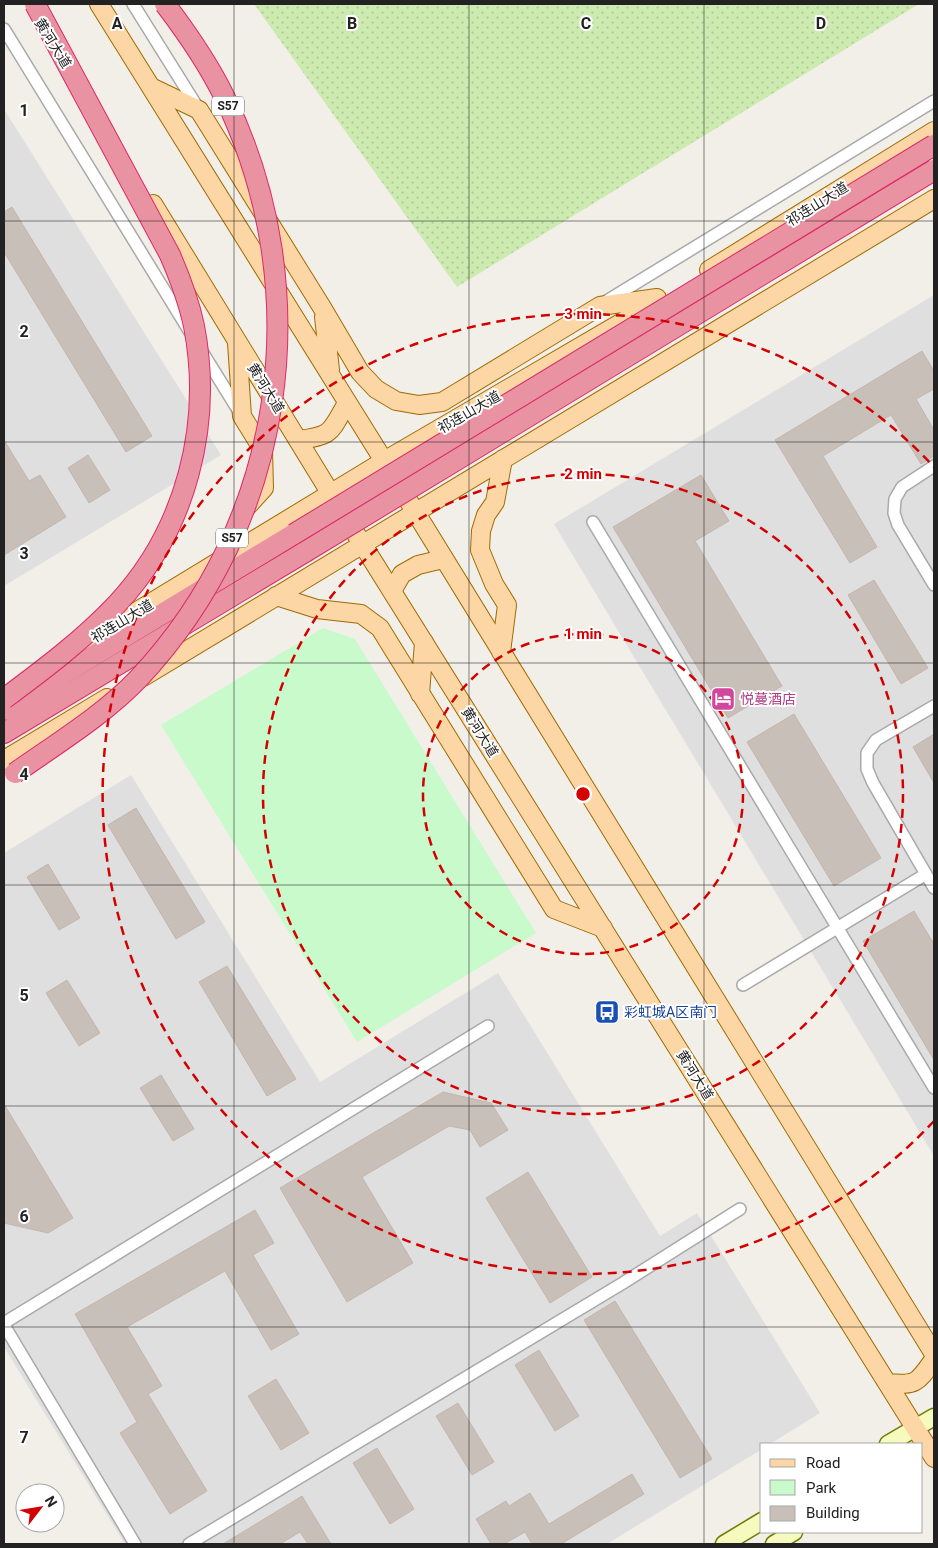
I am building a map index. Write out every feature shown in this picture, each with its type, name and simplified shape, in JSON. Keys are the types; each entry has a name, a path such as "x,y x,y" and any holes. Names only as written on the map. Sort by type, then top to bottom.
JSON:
{"highway":[{"path":"4,698 42,670 100,621 118,603 148,564 165,535 182,497 195,449 200,400 199,366 194,325 180,278 170,255 35,4"},
{"name":"S57","path":"4,779 118,698 152,664 176,634 208,586 234,535 256,477 264,446 275,382 278,317 276,284 267,220 250,157 224,97 209,68 165,4"},
{"path":"4,710 934,146"},
{"path":"4,734 934,170"}],"main road":[{"name":"黄河大道","path":"29,4 362,544 930,1453"},
{"path":"99,4 934,1354"},
{"path":"151,87 199,110 360,372 376,389 396,400 419,405 442,402 600,306 665,297"},
{"name":"祁连山大道","path":"4,692 384,462 665,297 934,131"},
{"path":"4,760 934,199"},
{"path":"323,309 331,377"},
{"path":"236,518 264,488 263,450 242,416 237,341"},
{"path":"298,440 320,438 331,431 347,403"},
{"path":"501,652 507,605 494,584 480,550 481,531 486,516 495,502 504,459"},
{"path":"392,591 402,574 418,565 443,559"},
{"path":"276,596 316,609 361,614 380,628 554,909 603,928"},
{"path":"420,694 424,642"},
{"path":"888,1384 908,1385 920,1379 934,1359"}],"street":[{"path":"133,4 199,110"},
{"path":"4,29 242,416"},
{"path":"600,306 934,101"},
{"path":"934,466 902,487 895,499 894,513 898,525 934,585"},
{"path":"594,522 934,1088"},
{"path":"934,706 876,740 867,753 866,769 934,888"},
{"path":"743,985 926,874"},
{"path":"135,1544 4,1324 488,1026"},
{"path":"189,1544 623,1282 740,1209"},
{"path":"890,1443 934,1417"},
{"path":"724,1544 760,1522"},
{"path":"774,1544 792,1533"}],"shaded area":[{"path":"4,109 221,455 4,586"},
{"path":"934,295 934,1156 554,524"},
{"path":"131,775 320,1082 498,973 660,1236 697,1213 820,1413 772,1443 760,1443 760,1450 607,1544 125,1544 4,1347 4,853"}],"green space":[{"path":"254,4 919,4 457,287"},
{"path":"323,628 355,639 536,933 357,1042 161,725"}],"building":[{"path":"12,207 152,436 126,452 4,252 4,212"},
{"path":"922,351 934,371 934,389 916,399 934,430 934,456 921,464 891,415 823,456 877,547 850,563 775,440"},
{"path":"4,440 29,481 40,475 66,517 4,555"},
{"path":"88,455 110,490 89,503 68,468"},
{"path":"701,475 729,521 695,541 782,686 728,718 613,527"},
{"path":"874,580 928,668 901,684 848,595"},
{"path":"794,714 881,858 834,886 747,742"},
{"path":"934,734 934,783 913,747"},
{"path":"136,808 205,922 176,939 108,825"},
{"path":"48,864 80,918 59,930 27,877"},
{"path":"914,911 934,944 934,1060 863,941"},
{"path":"227,966 296,1079 267,1096 199,982"},
{"path":"67,980 100,1033 79,1046 46,993"},
{"path":"161,1075 194,1129 173,1141 140,1088"},
{"path":"443,1092 491,1103 508,1130 480,1147 470,1130 449,1126 362,1177 413,1263 347,1302 280,1188"},
{"path":"4,1104 73,1218 48,1233 4,1223"},
{"path":"528,1172 592,1277 550,1303 486,1198"},
{"path":"255,1210 274,1243 253,1255 299,1334 271,1350 225,1271 127,1327 162,1386 148,1394 207,1491 170,1514 120,1433 137,1422 75,1314"},
{"path":"615,1301 712,1459 680,1478 584,1320"},
{"path":"539,1350 579,1416 555,1431 515,1365"},
{"path":"276,1379 309,1433 281,1450 248,1396"},
{"path":"458,1403 494,1462 472,1475 436,1416"},
{"path":"377,1448 414,1509 390,1524 353,1463"},
{"path":"632,1474 644,1494 561,1544 532,1544 525,1532 504,1544 491,1544 476,1519 506,1501 509,1506 530,1493 549,1524"},
{"path":"302,1496 331,1544 308,1544 300,1532 280,1544 223,1544"}],"place":[{"name":"悦蔓酒店","path":"723,699"},
{"name":"彩虹城A区南门","path":"607,1012"}]}
